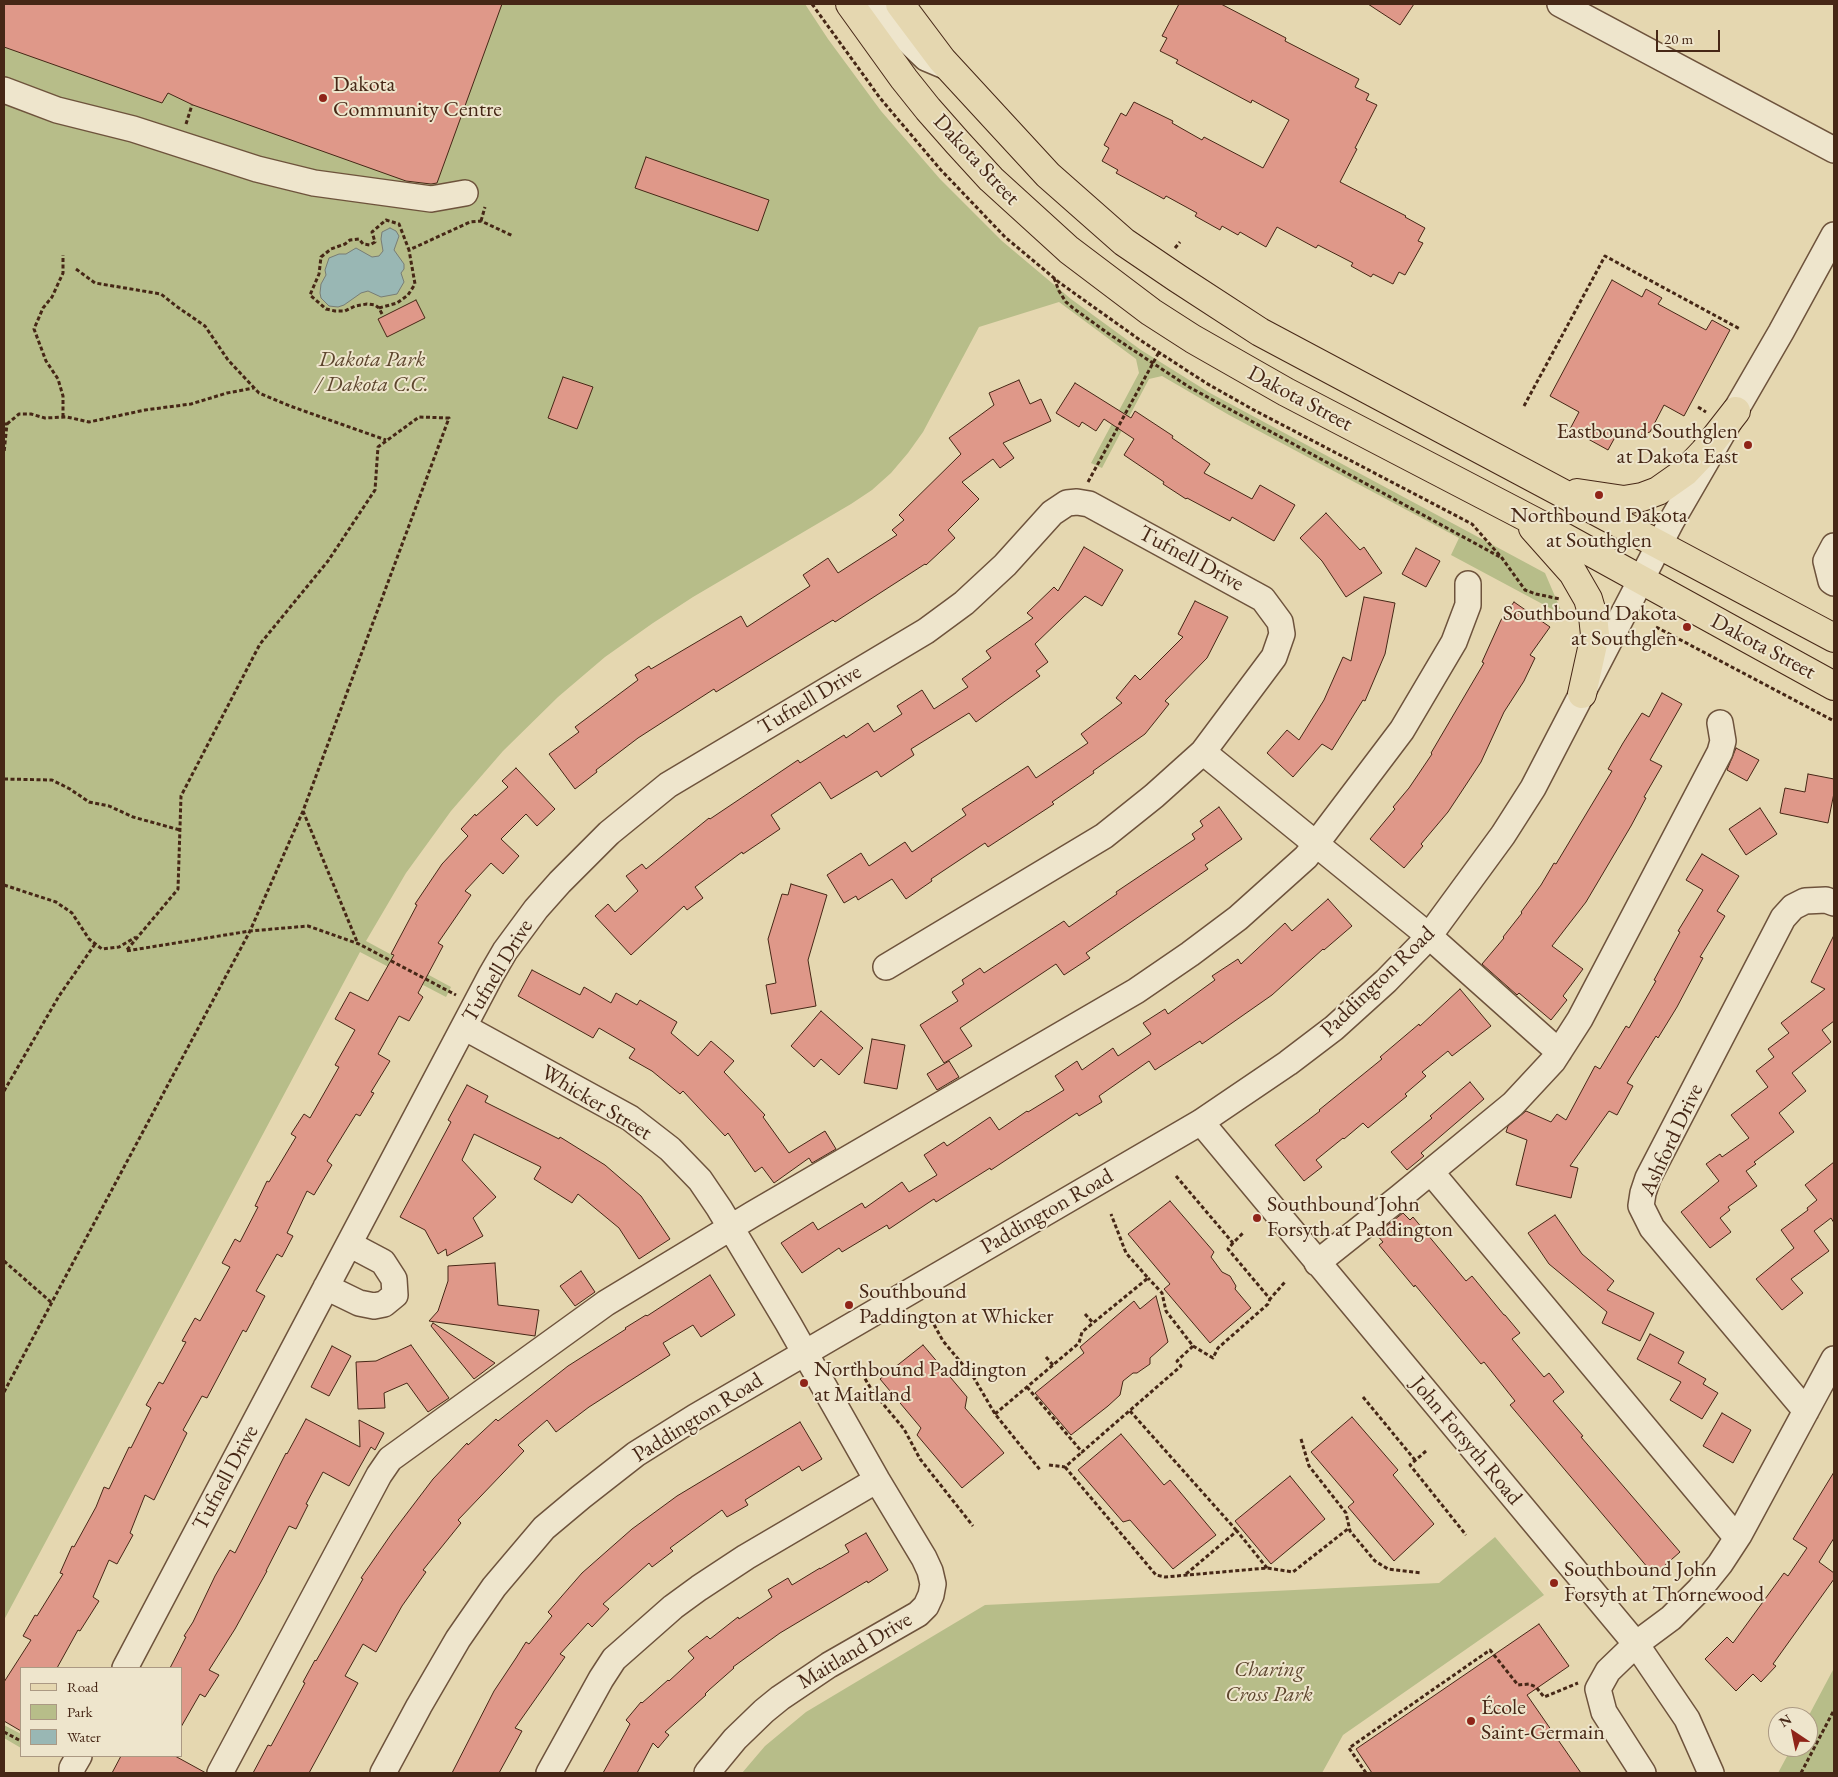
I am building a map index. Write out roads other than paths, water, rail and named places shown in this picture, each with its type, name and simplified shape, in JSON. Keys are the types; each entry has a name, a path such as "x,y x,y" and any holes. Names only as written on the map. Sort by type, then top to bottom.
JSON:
{"main road":[{"name":"Dakota Street","path":"850,4 904,79 958,143 1032,218 1106,280 1238,366 1520,514 1834,686"},
{"name":"Dakota Street","path":"900,4 949,68 1048,175 1124,242 1177,278 1260,332 1834,638"},
{"path":"1555,490 1624,500 1642,497 1658,491 1685,472 1704,452 1736,411"},
{"path":"1520,514 1573,573 1588,599 1596,635 1582,694"}],"street":[{"path":"880,4 906,39 926,58 949,68"},
{"path":"1560,4 1834,150"},
{"path":"4,90 57,110 133,129 257,169 314,183 431,199 476,196"},
{"name":"Paddington Road","path":"383,1773 418,1706 458,1639 494,1587 544,1528 581,1497 636,1454 695,1417 1201,1122 1288,1063 1334,1028 1386,981 1429,936 1503,835 1533,788 1671,522 1736,411 1834,235"},
{"name":"Tufnell Drive","path":"126,1667 505,952 536,909 585,857 668,785 926,631 964,603 1005,565 1052,513 1067,503 1089,504 1263,599 1280,622 1282,634 1274,657 1203,752 1154,796 1104,836 886,967"},
{"path":"1834,546 1826,560 1831,581 1834,582"},
{"path":"220,1773 378,1475 390,1459 577,1323 731,1227 1156,978 1238,918 1299,863 1316,844 1402,730 1458,633 1468,605 1468,584"},
{"path":"1317,1263 1513,1104 1553,1061 1580,1019 1720,752 1723,741 1720,723"},
{"path":"1203,752 1429,936 1559,1052"},
{"name":"Ashford Drive","path":"1806,1411 1652,1228 1641,1206 1648,1178 1783,918 1793,908 1805,901 1820,900 1834,902"},
{"name":"Whicker Street","path":"464,1027 616,1110 652,1134 685,1163 700,1180 731,1227 804,1353"},
{"name":"John Forsyth Road","path":"1201,1122 1636,1644 1687,1719 1711,1773"},
{"path":"1431,1172 1737,1538"},
{"path":"326,1287 358,1303 374,1306 384,1304 395,1295 394,1279 383,1262 349,1244"},
{"name":"Maitland Drive","path":"707,1773 735,1739 780,1698 829,1665 906,1622 926,1606 931,1595 933,1584 924,1558 804,1353"},
{"path":"1643,1773 1604,1712 1598,1689 1608,1671 1636,1644 1671,1618 1699,1590 1720,1564 1737,1538 1834,1358"},
{"path":"549,1773 600,1679 614,1659 672,1608 706,1583 746,1556 878,1480"},
{"path":"72,1773 72,1768 78,1757"}],"water":[{"path":"390,228 396,231 399,236 394,250 404,264 404,269 401,273 404,282 397,294 381,297 368,291 361,293 344,305 338,307 329,306 321,298 320,293 329,258 339,254 346,254 356,248 372,257 379,256 383,251 382,232"}],"place":[{"name":"Dakota Community Centre","path":"323,98"},
{"name":"Eastbound Southglen at Dakota East","path":"1748,445"},
{"name":"Northbound Dakota at Southglen","path":"1599,495"},
{"name":"Southbound Dakota at Southglen","path":"1687,627"},
{"name":"Southbound John Forsyth at Paddington","path":"1257,1218"},
{"name":"Southbound Paddington at Whicker","path":"849,1305"},
{"name":"Northbound Paddington at Maitland","path":"804,1383"},
{"name":"Southbound John Forsyth at Thornewood","path":"1554,1583"},
{"name":"École Saint-Germain","path":"1471,1721"}],"park label":[{"name":"Dakota Park / Dakota C.C.","path":"372,372"},
{"name":"Charing Cross Park","path":"1269,1682"}]}
